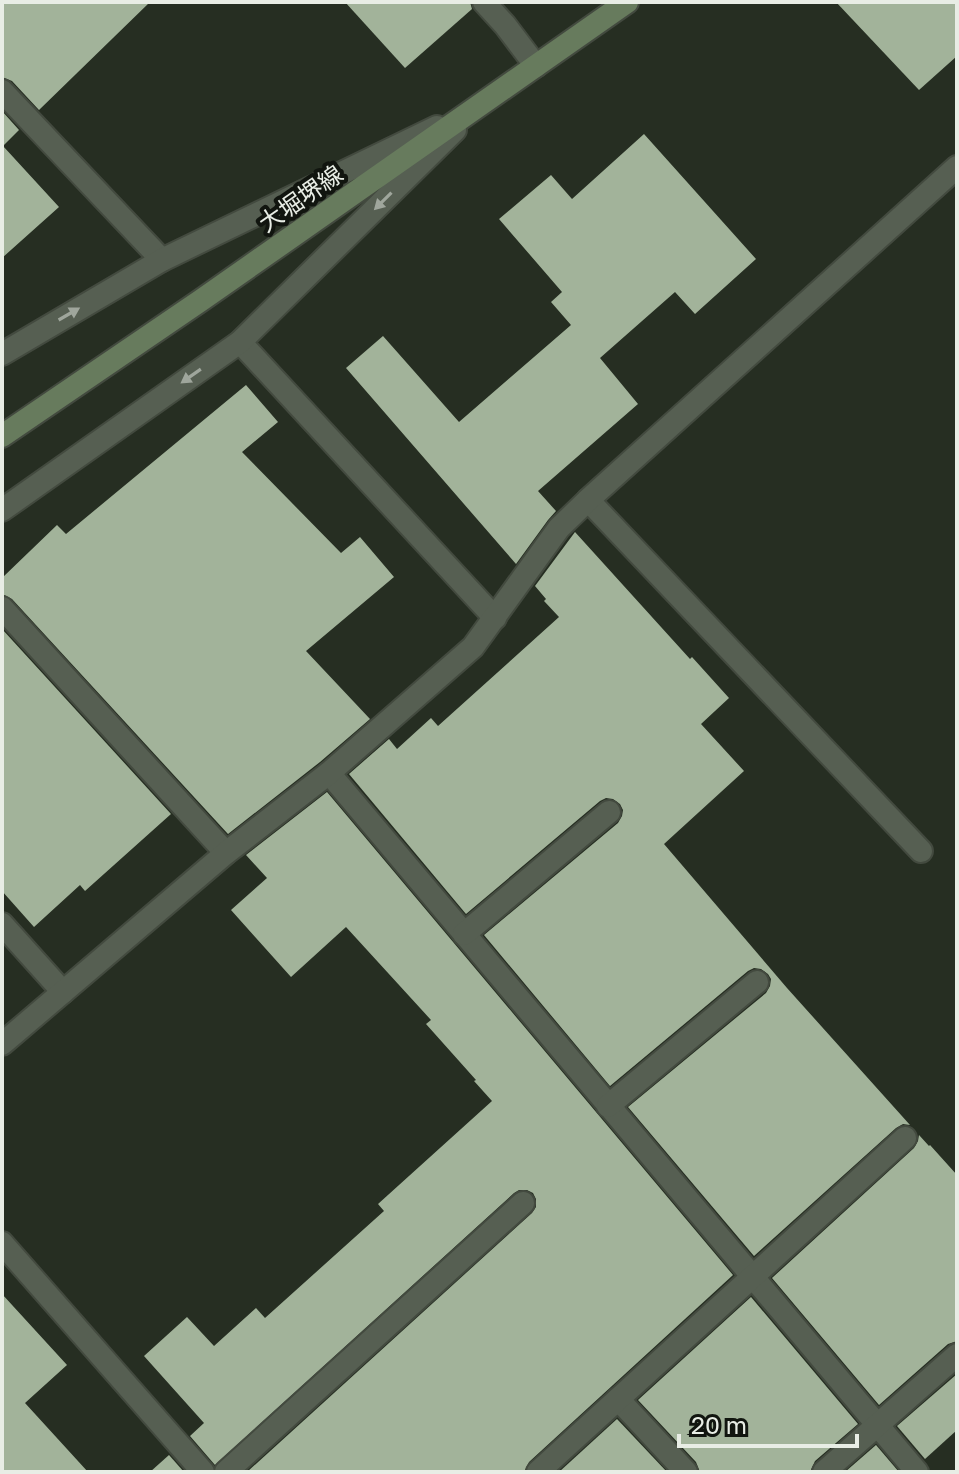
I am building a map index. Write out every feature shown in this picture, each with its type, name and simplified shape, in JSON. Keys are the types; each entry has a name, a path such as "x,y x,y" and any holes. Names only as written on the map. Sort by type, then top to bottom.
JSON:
{"main road":[{"name":"大堀堺線","path":"2,436 627,2"}],"street":[{"path":"484,2 536,66"},
{"path":"2,91 162,260"},
{"path":"2,354 162,260 478,107"},
{"path":"2,510 240,342 478,107"},
{"path":"2,1044 226,853 329,773 473,647 559,528 957,167"},
{"path":"240,342 495,618"},
{"path":"588,500 921,851"},
{"path":"2,608 226,853"},
{"path":"329,773 917,1472"},
{"path":"464,934 609,812"},
{"path":"2,924 63,992"},
{"path":"608,1106 757,982"},
{"path":"538,1472 905,1138"},
{"path":"229,1471 523,1203"},
{"path":"2,1243 203,1472"},
{"path":"824,1472 957,1355"},
{"path":"618,1399 686,1472"}],"building":[{"path":"2,2 150,2 39,110 12,81 2,77"},
{"path":"345,2 470,2 472,9 405,68"},
{"path":"836,2 957,2 957,56 919,90"},
{"path":"2,111 19,130 3,146 59,207 2,258"},
{"path":"644,134 756,259 695,314 675,292 600,358 638,404 538,491 556,511 516,564 346,368 383,336 459,422 571,325 551,302 562,292 499,219 551,175 572,199"},
{"path":"246,385 278,422 242,452 341,553 360,537 394,577 306,651 370,719 228,834 12,599 2,594 2,578 57,525 66,534"},
{"path":"575,532 729,698 701,724 744,771 664,844 910,1125 903,1124 896,1128 754,1256 628,1107 766,993 771,979 768,974 761,969 748,971 610,1086 484,935 618,823 623,810 620,804 613,799 600,801 466,914 349,774 389,739 397,749 431,718 438,726 559,617 535,586"},
{"path":"2,629 171,814 85,891 80,885 34,927 2,891"},
{"path":"327,792 733,1275 529,1462 524,1472 247,1472 532,1213 536,1199 527,1190 514,1193 215,1465 190,1436 204,1423 144,1356 187,1317 214,1346 256,1308 265,1318 384,1211 378,1204 492,1101 426,1024 431,1020 346,927 291,977 231,910 267,878 246,855"},
{"path":"919,1135 957,1175 957,1341 948,1344 879,1405 772,1278 914,1148"},
{"path":"2,1294 67,1365 25,1403 88,1472 2,1472"},
{"path":"751,1297 858,1424 815,1461 810,1472 700,1472 696,1462 638,1400"},
{"path":"957,1374 957,1430 925,1459 897,1426"},
{"path":"617,1419 667,1472 559,1472"},
{"path":"876,1445 899,1472 845,1472"},
{"path":"169,1455 184,1472 150,1472"}]}
